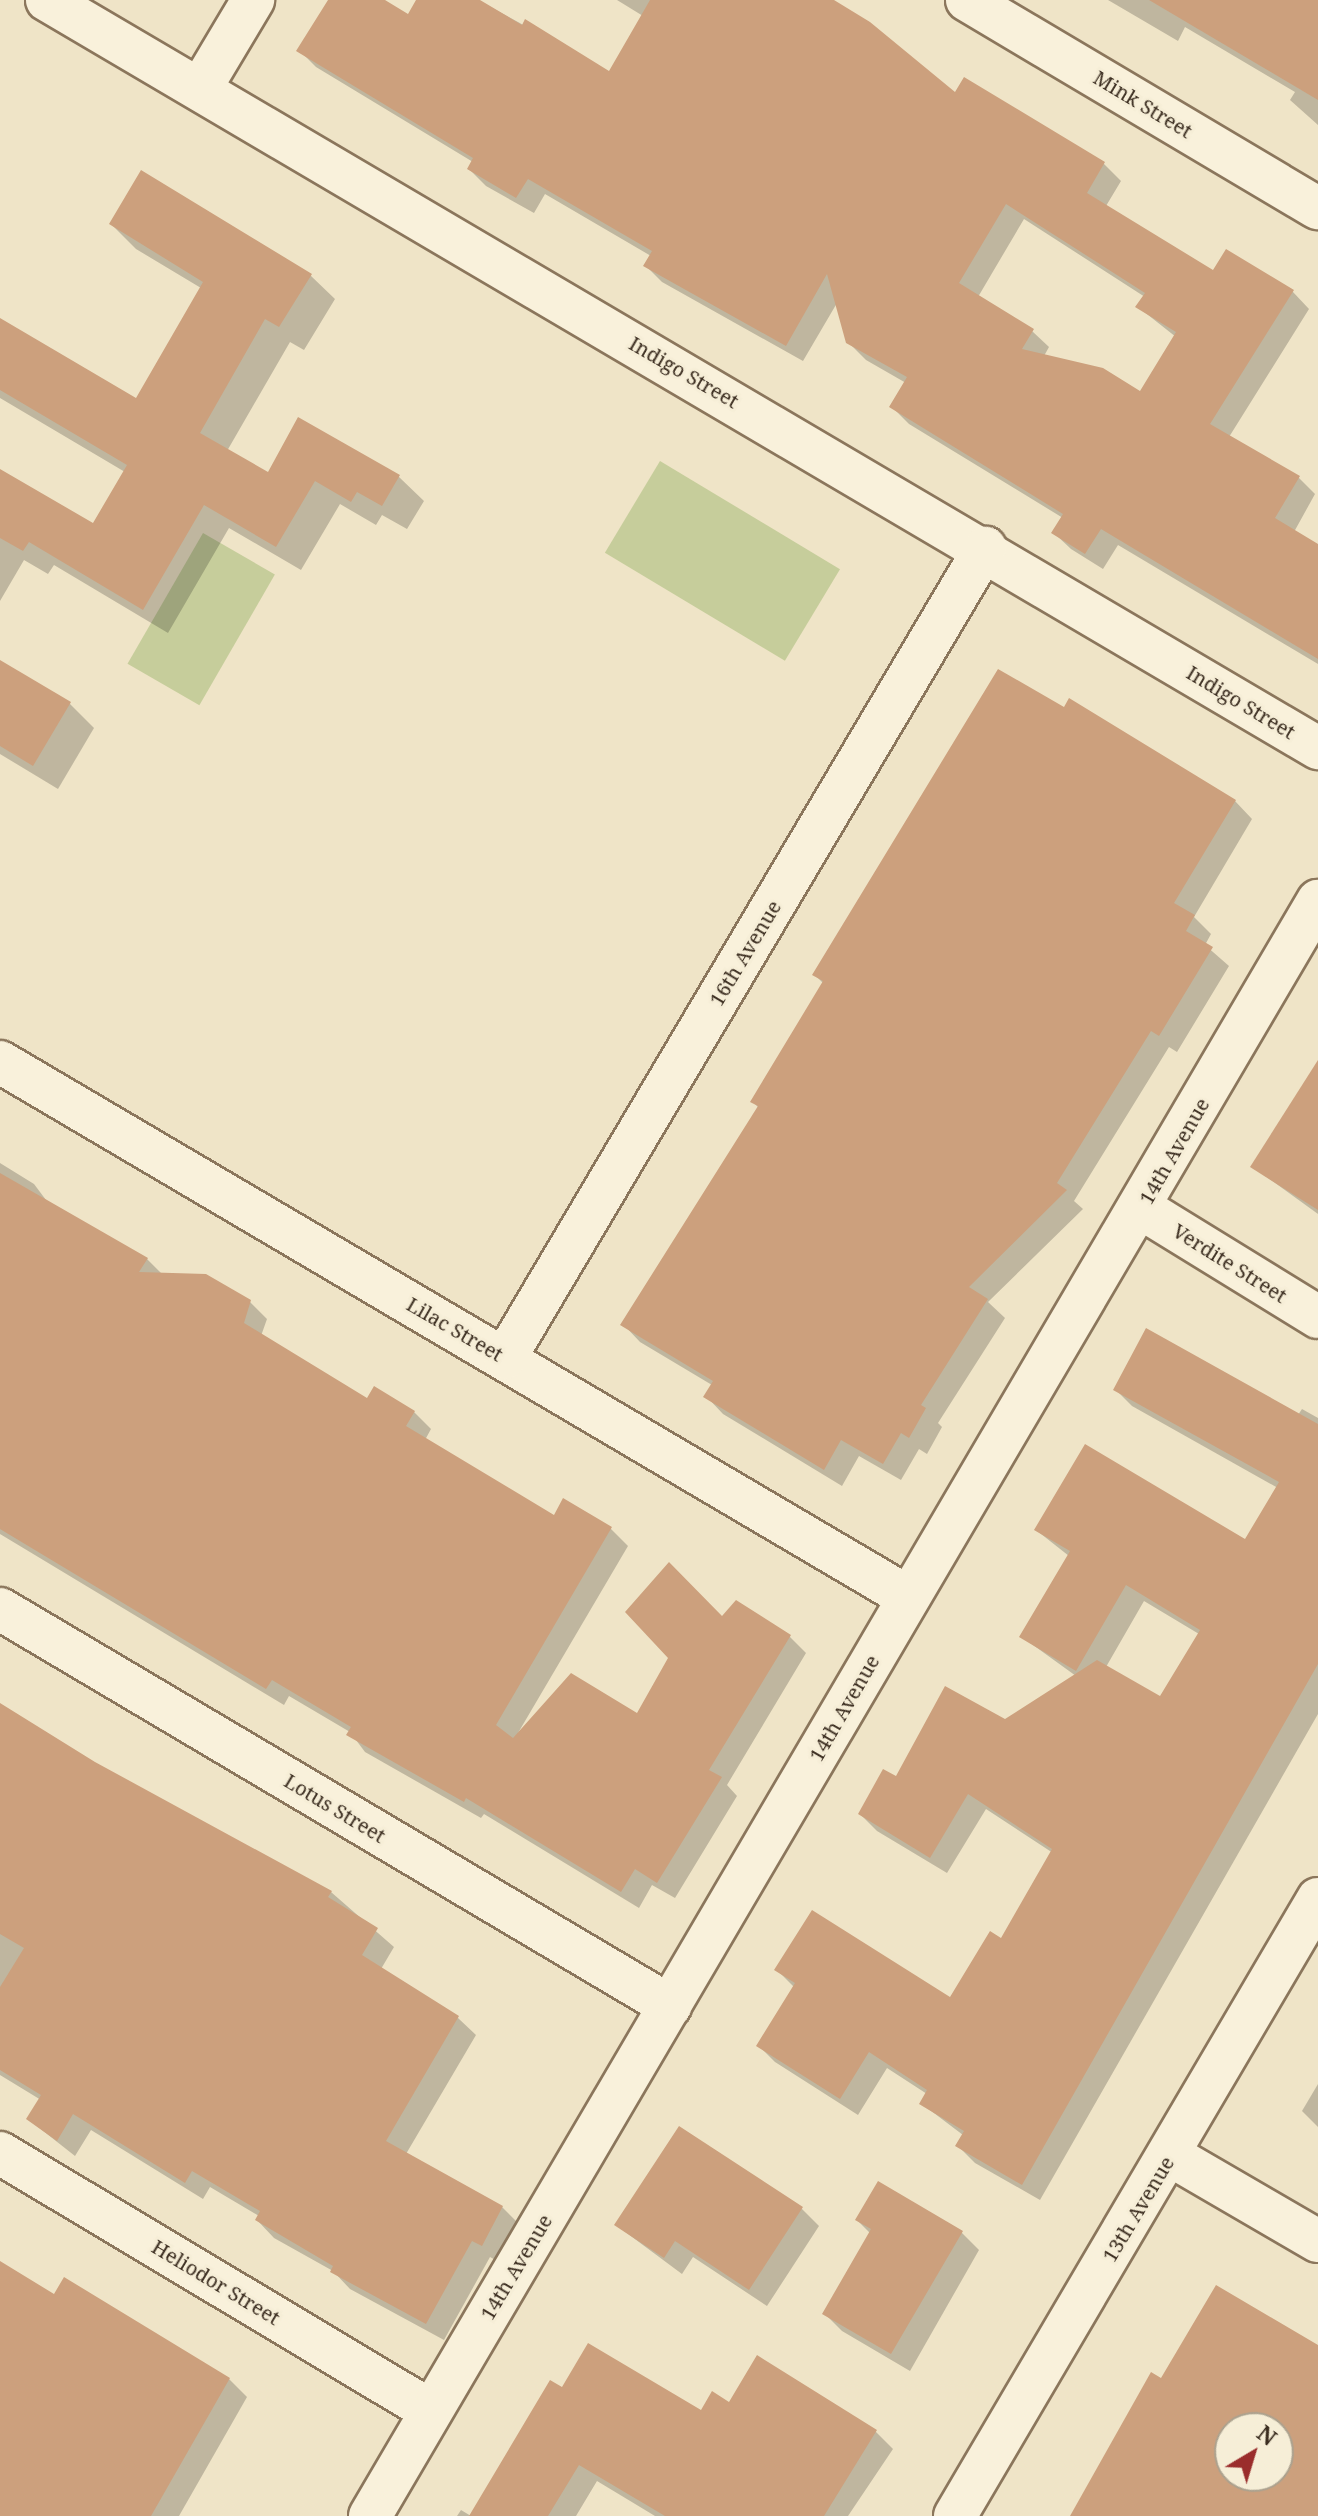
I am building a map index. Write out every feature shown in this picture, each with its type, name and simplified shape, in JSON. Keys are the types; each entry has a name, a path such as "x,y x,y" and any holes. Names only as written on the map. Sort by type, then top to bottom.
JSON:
{"street":[{"name":"Indigo Street","path":"47,0 985,548 1318,748"},
{"path":"200,89 253,0"},
{"name":"Mink Street","path":"967,0 1318,208"},
{"name":"16th Avenue","path":"505,1358 985,548"},
{"name":"14th Avenue","path":"370,2516 908,1597 1141,1208 1318,901"},
{"name":"Lilac Street","path":"0,1062 908,1597"},
{"name":"Verdite Street","path":"1141,1208 1318,1317"},
{"name":"Lotus Street","path":"0,1609 670,2006"},
{"name":"13th Avenue","path":"955,2516 1318,1899"},
{"name":"Heliodor Street","path":"0,2153 431,2411"},
{"path":"1170,2155 1318,2241"}],"green space":[{"path":"660,461 840,569 785,661 605,553"},
{"path":"203,533 275,574 199,705 128,664"}],"building":[{"path":"328,0 385,0 408,14 416,0 480,0 522,25 525,19 609,71 650,0 834,0 870,22 955,92 964,77 1105,162 1087,193 1213,270 1226,249 1294,290 1210,424 1300,476 1275,518 1318,544 1318,659 1101,529 1085,554 1051,533 1063,514 889,407 907,377 846,343 827,274 786,346 643,266 652,251 528,179 516,198 467,169 473,158 296,51","holes":["1006,204 1145,293 1135,307 1176,332 1140,391 1103,368 1022,349 1034,329 959,283"]},
{"path":"1149,0 1318,0 1318,100"},
{"path":"141,170 312,274 279,327 265,319 200,433 268,472 298,417 400,475 382,506 357,492 351,502 315,481 276,547 204,505 143,610 29,542 23,551 0,538 0,469 93,523 127,465 0,390 0,318 136,398 203,282 109,224"},
{"path":"0,660 71,702 33,766 0,746"},
{"path":"998,669 1064,707 1069,698 1236,800 1174,903 1195,915 1186,931 1213,947 1159,1036 1151,1031 1057,1183 1067,1190 969,1287 988,1299 921,1405 926,1408 909,1438 901,1433 883,1464 841,1440 824,1470 703,1397 713,1381 620,1325 758,1106 750,1102 823,981 812,975"},
{"path":"1318,1060 1318,1210 1250,1167"},
{"path":"0,1173 148,1258 139,1272 206,1274 251,1300 244,1323 367,1398 374,1386 415,1411 406,1426 554,1515 563,1498 612,1527 496,1725 513,1738 571,1673 637,1713 668,1658 625,1612 669,1562 722,1616 736,1600 791,1635 709,1770 722,1777 657,1883 635,1869 621,1892 466,1798 464,1802 346,1735 351,1727 272,1680 266,1689 0,1529"},
{"path":"1146,1328 1318,1424 1318,1664 1022,2185 955,2146 964,2131 919,2104 927,2090 869,2052 840,2099 756,2046 795,1983 774,1970 812,1910 950,1997 990,1931 1001,1938 1052,1849 968,1794 930,1858 858,1814 883,1769 896,1776 945,1686 1005,1719 1097,1660 1160,1696 1200,1630 1126,1585 1076,1671 1019,1637 1070,1551 1034,1530 1085,1444 1245,1539 1279,1482 1113,1390"},
{"path":"0,1703 95,1762 332,1891 328,1897 378,1928 362,1955 459,2016 386,2141 503,2206 482,2246 472,2241 426,2324 330,2272 333,2266 255,2220 260,2211 192,2171 185,2183 73,2114 57,2141 26,2119 41,2095 0,2070 0,1987 24,1948 0,1934"},
{"path":"679,2126 803,2207 749,2290 675,2241 664,2258 614,2225"},
{"path":"878,2181 963,2231 891,2354 822,2314 871,2229 855,2220"},
{"path":"0,2261 54,2294 64,2277 230,2378 151,2516 0,2516"},
{"path":"1216,2285 1318,2345 1318,2516 1070,2516 1151,2372 1161,2378"},
{"path":"588,2343 701,2410 712,2391 729,2402 757,2355 877,2430 824,2516 665,2516 579,2465 548,2516 469,2516 550,2380 562,2387"}]}
